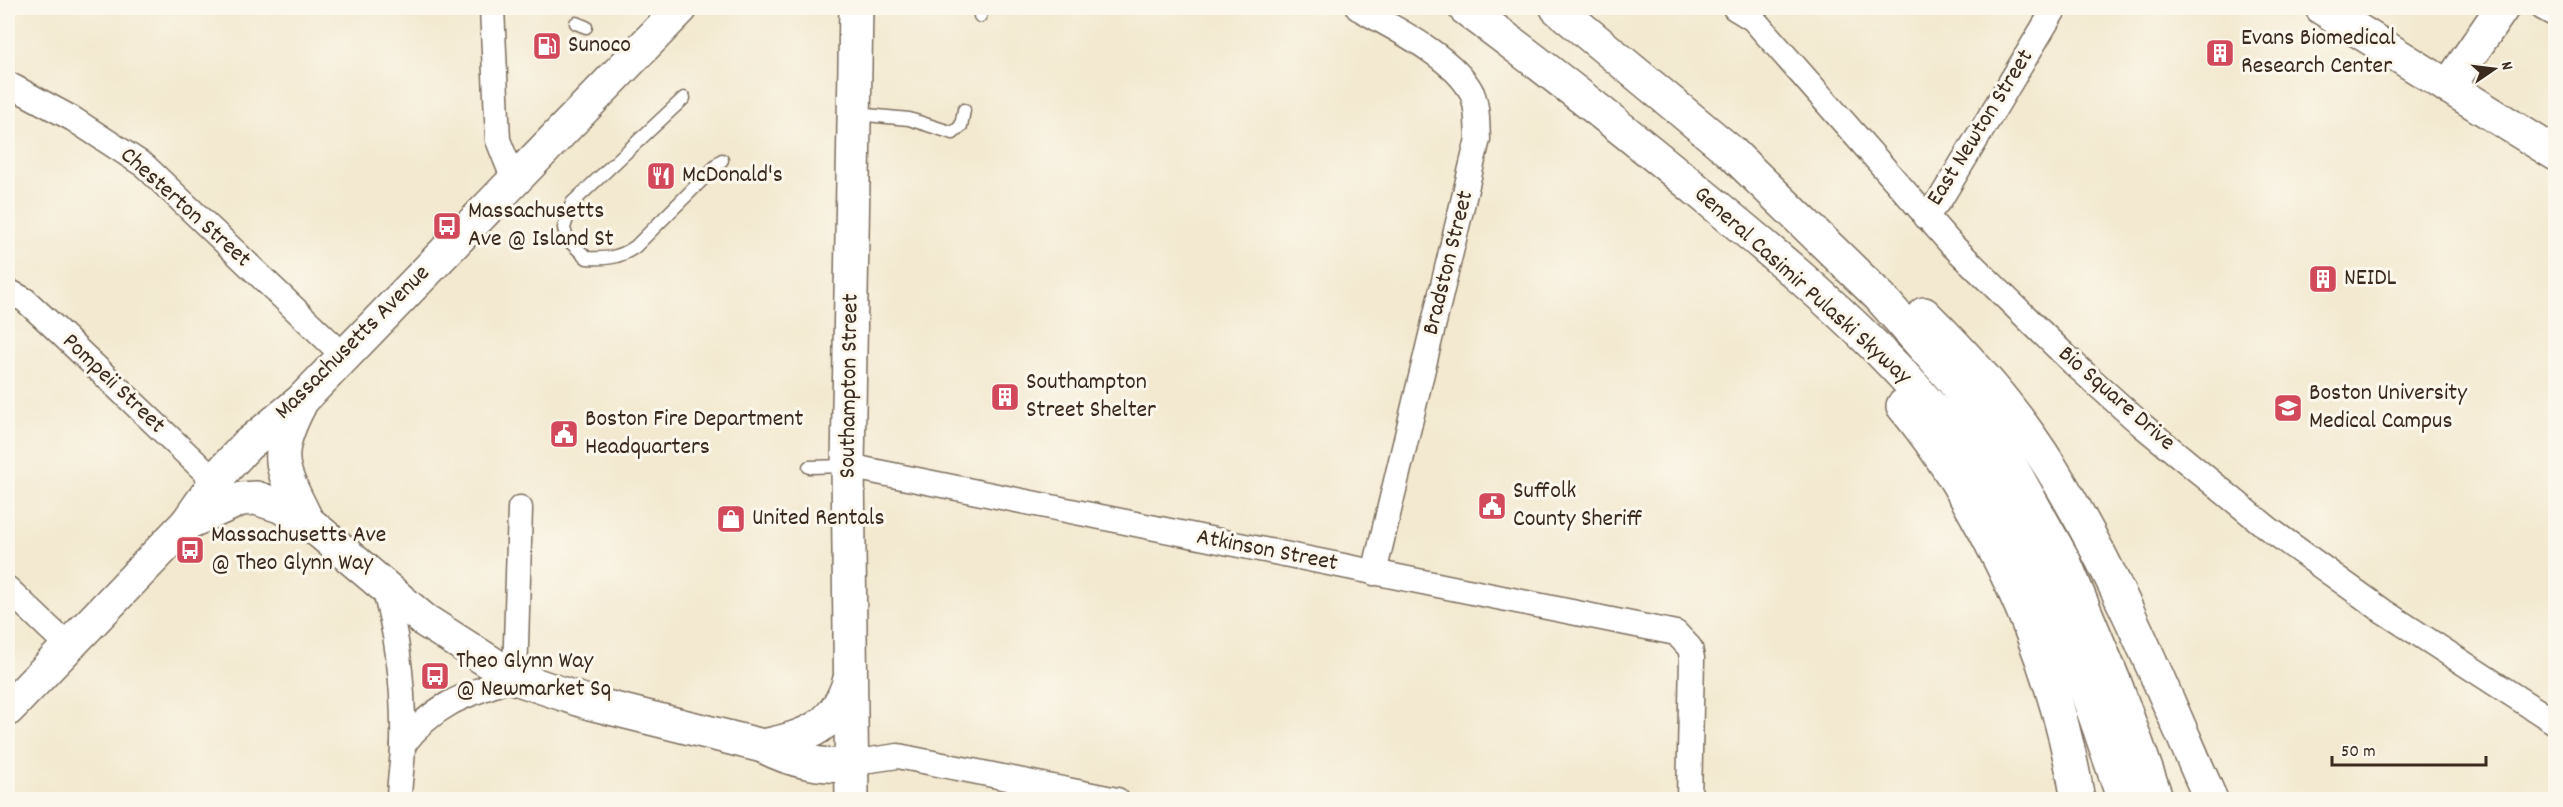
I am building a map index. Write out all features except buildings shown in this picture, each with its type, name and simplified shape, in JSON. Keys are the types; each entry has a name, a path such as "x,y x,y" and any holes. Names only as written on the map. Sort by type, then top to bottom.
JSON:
{"main road":[{"name":"Massachusetts Avenue","path":"8,709 187,523 216,482 247,445 301,401 681,8"},
{"name":"Southampton Street","path":"852,800 854,766 848,466 856,8"},
{"name":"General Casimir Pulaski Skyway","path":"1465,8 1654,154 1831,305 1938,412 2008,514 2045,582 2125,756 2157,800"},
{"name":"General Casimir Pulaski Skyway","path":"1557,8 1670,99 1779,197 1917,337 1992,436 2064,561 2125,756 2124,800"},
{"path":"2322,8 2556,154"},
{"path":"2448,87 2502,8"},
{"path":"1779,197 1854,250 1913,304 1984,378 2030,438 2089,533 2211,800"},
{"path":"1831,305 1869,366 1935,447 1998,553 2025,612 2049,675 2071,755 2078,800"},
{"path":"301,401 284,434 282,461 284,472 307,521"},
{"path":"187,523 233,502 251,498 280,506 307,521 424,620 515,678 590,703 763,746 786,758 808,764 854,766"},
{"path":"763,746 805,734 835,714 845,696 852,668"}],"street":[{"path":"492,8 498,140 514,180"},
{"name":"Bradston Street","path":"1358,8 1427,47 1462,79 1472,94 1477,114 1478,139 1374,573"},
{"name":"East Newton Street","path":"1926,217 1941,198 2055,8"},
{"path":"2543,8 2556,15"},
{"name":"Bio Square Drive","path":"1750,11 1926,217 2073,363 2144,426 2269,529 2381,610 2556,723"},
{"name":"Chesterton Street","path":"8,84 73,119 145,166 344,356"},
{"name":"Pompeii Street","path":"8,291 24,300 52,325 216,482"},
{"name":"Atkinson Street","path":"848,466 1666,630 1683,640 1692,658 1689,800"},
{"path":"403,745 417,726 433,711 455,699 515,678 519,508"},
{"path":"383,585 394,620 403,745 399,800"},
{"path":"8,590 68,646"},
{"path":"854,766 870,760 898,756 1117,800"}],"lane":[{"path":"684,98 572,203 564,228 567,239 587,258 609,259 624,255 635,248 722,160"},
{"path":"854,114 909,119 953,133 961,126 964,110"},
{"path":"809,467 848,466"}],"place":[{"name":"Sunoco","path":"547,46"},
{"name":"Evans Biomedical Research Center","path":"2220,53"},
{"name":"McDonald's","path":"661,176"},
{"name":"Massachusetts Ave @ Island St","path":"447,226"},
{"name":"NEIDL","path":"2323,279"},
{"name":"Southampton Street Shelter","path":"1005,397"},
{"name":"Boston University Medical Campus","path":"2288,408"},
{"name":"Boston Fire Department Headquarters","path":"564,434"},
{"name":"Suffolk County Sheriff","path":"1492,506"},
{"name":"United Rentals","path":"731,519"},
{"name":"Massachusetts Ave @ Theo Glynn Way","path":"190,550"},
{"name":"Theo Glynn Way @ Newmarket Sq","path":"435,676"}]}
